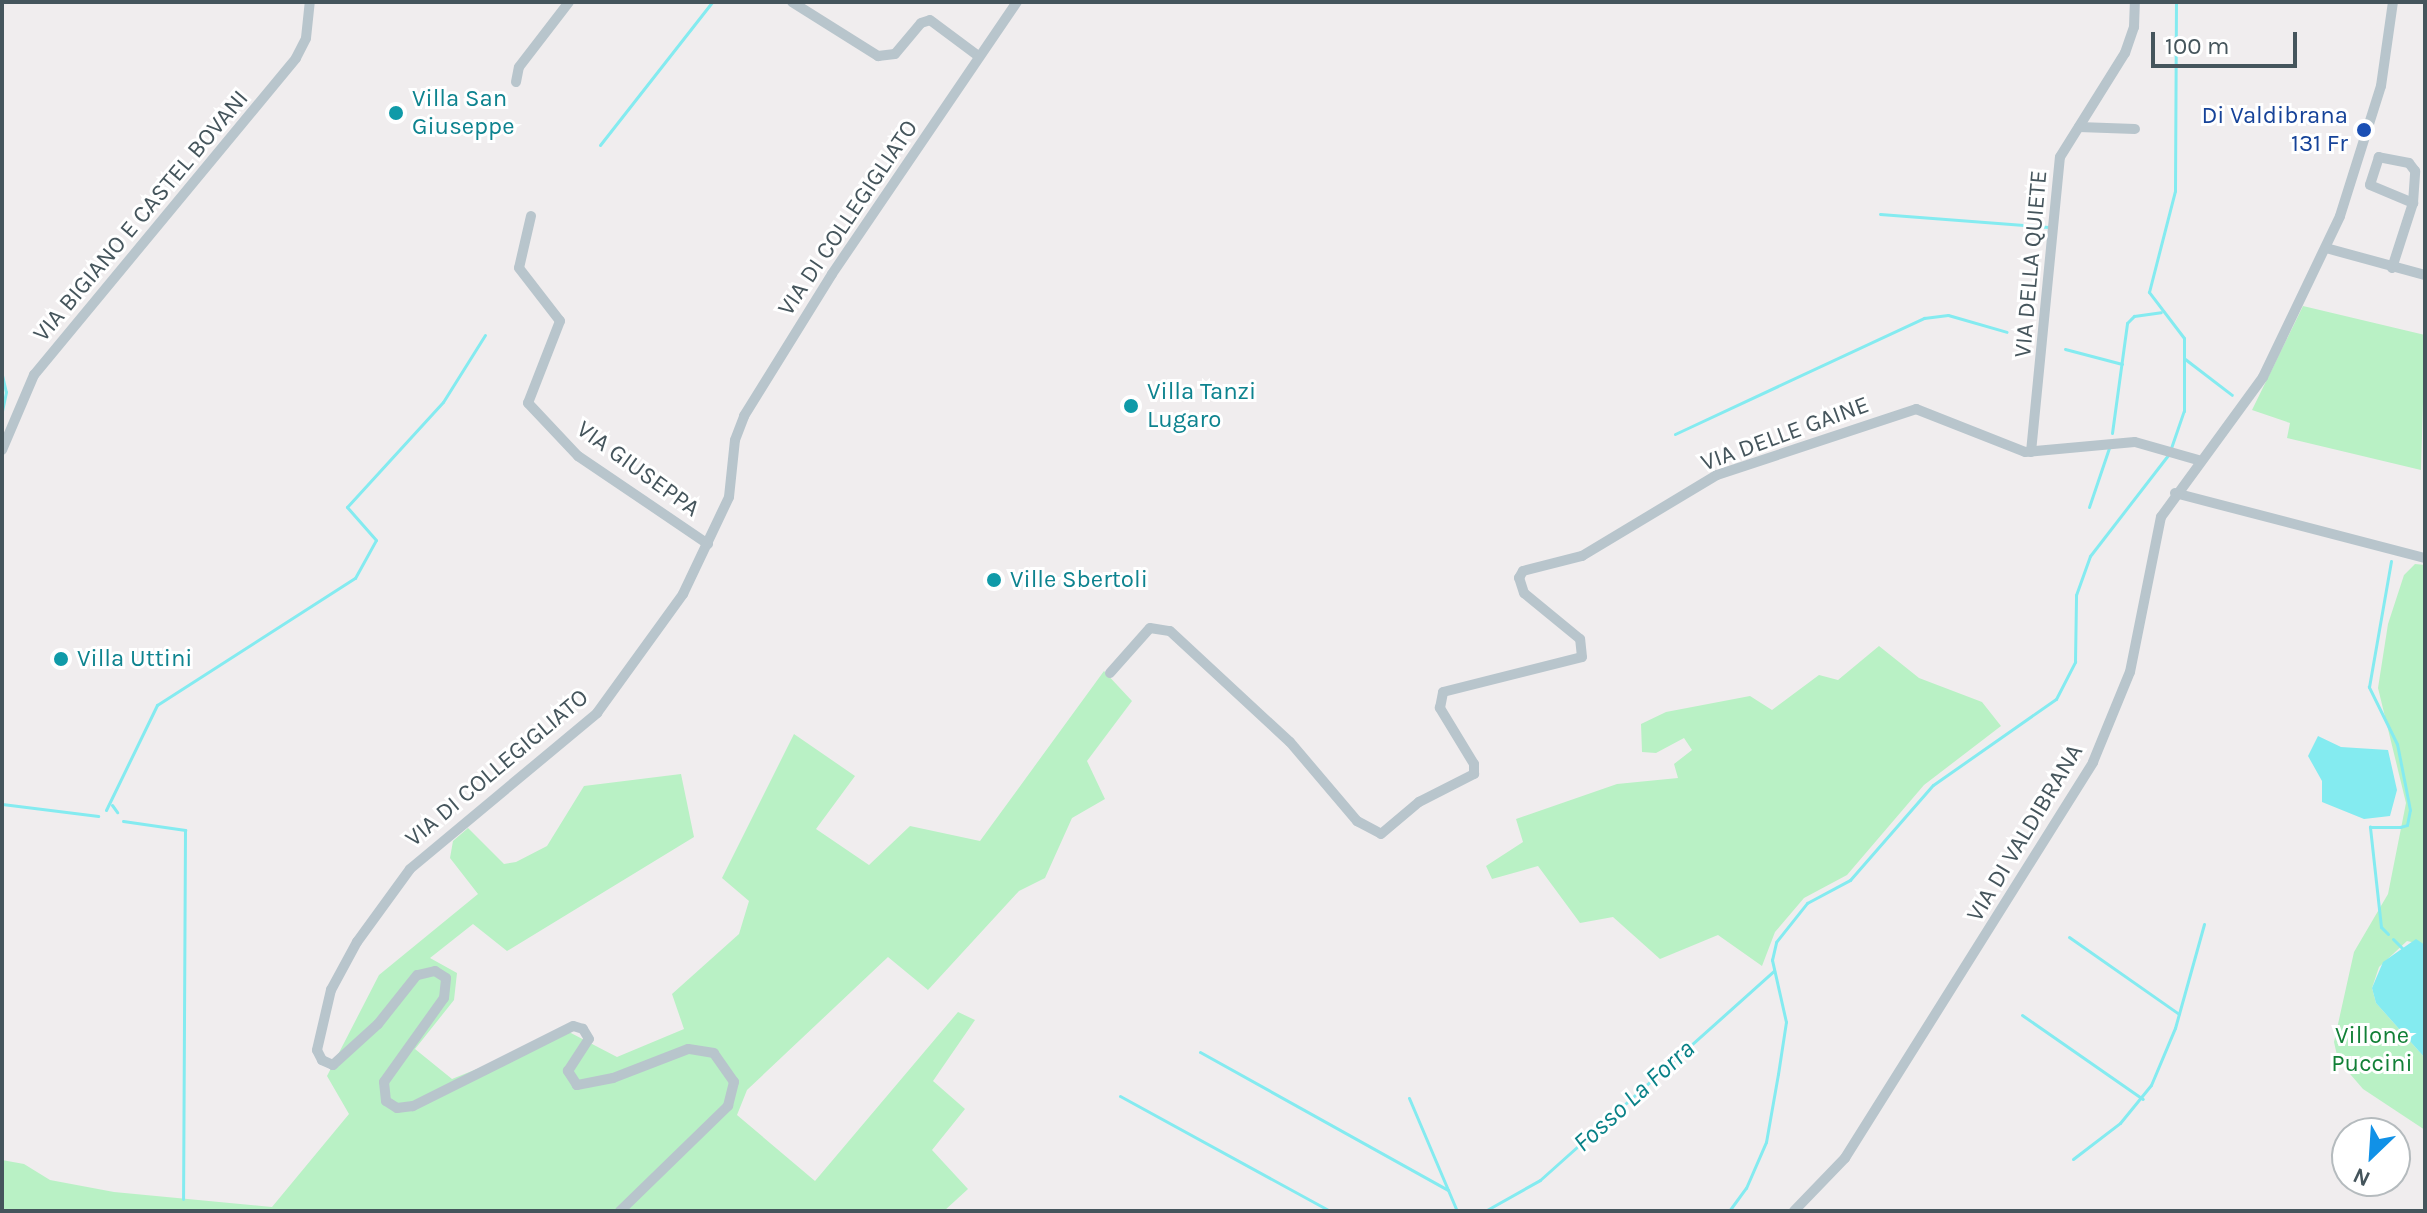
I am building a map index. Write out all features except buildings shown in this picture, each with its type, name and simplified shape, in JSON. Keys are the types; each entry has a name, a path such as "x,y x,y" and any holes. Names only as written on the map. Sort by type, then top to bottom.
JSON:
{"street":[{"name":"VIA BIGIANO E CASTEL BOVANI","path":"2,450 34,375 270,94 304,44 310,2"},
{"path":"516,82 519,67 569,2"},
{"path":"792,2 878,56 895,54 918,25 930,20 977,55"},
{"name":"VIA DI COLLEGIGLIATO","path":"620,1211 724,1112 734,1088 718,1057 696,1047 613,1078 577,1085 568,1071 589,1039 583,1029 573,1026 413,1106 391,1106 383,1094 384,1082 446,992 446,978 435,971 412,979 341,1061 325,1063 317,1050 331,990 388,896 419,859 597,713 683,594 729,497 735,440 744,416 977,55 1017,2"},
{"name":"VIA DELLA QUIETE","path":"2031,452 2060,161 2125,53 2135,2"},
{"name":"VIA DI VALDIBRANA","path":"1794,1211 1845,1158 2087,774 2130,672 2153,538 2175,493 2263,377 2326,248 2371,124 2393,2"},
{"path":"2079,127 2135,129"},
{"path":"2392,268 2413,203 2414,166 2379,157 2371,187 2413,203"},
{"name":"VIA GIUSEPPA","path":"531,216 519,268 560,321 528,403 578,456 708,544"},
{"path":"2326,248 2425,275"},
{"name":"VIA DELLE GAINE","path":"1110,673 1150,628 1170,631 1290,742 1373,834 1381,834 1425,799 1469,780 1475,769 1441,711 1442,693 1576,663 1584,650 1578,637 1528,598 1519,581 1523,571 1582,556 1717,475 1903,413 1918,404 1931,405 1963,426 2031,452 2115,441 2161,447 2198,460"},
{"path":"2175,493 2425,558"}],"green space":[{"path":"2303,306 2425,335 2421,470 2287,438 2290,423 2252,410"},
{"name":"Villone Puccini","path":"2415,564 2425,565 2425,945 2407,941 2379,967 2372,988 2376,1003 2425,1058 2425,1130 2411,1121 2411,1117 2405,1117 2363,1089 2338,1060 2334,1042 2354,952 2388,894 2406,803 2378,688 2388,624 2404,575"},
{"path":"1879,646 1919,678 1982,702 2001,726 1924,785 1847,875 1804,898 1775,932 1762,966 1718,935 1660,959 1613,917 1580,923 1538,866 1492,879 1486,866 1523,842 1516,819 1617,784 1678,778 1674,764 1692,750 1684,738 1656,753 1642,752 1641,724 1666,712 1750,696 1772,710 1819,675 1838,680"},
{"path":"1104,671 1132,701 1087,761 1105,799 1072,818 1045,878 1019,891 928,990 888,957 747,1090 737,1115 815,1181 958,1012 975,1020 933,1081 965,1109 932,1150 968,1189 944,1211 2,1211 2,1160 24,1164 50,1180 114,1192 272,1207 349,1114 327,1076 379,975 478,894 450,858 453,841 468,828 504,864 516,862 547,846 584,786 681,774 694,837 507,951 473,924 430,958 457,973 454,1000 415,1049 452,1079 569,1032 617,1057 684,1029 672,994 739,934 749,901 722,878 794,734 855,776 816,829 869,865 910,826 980,841"}],"water":[{"path":"2318,736 2341,747 2388,750 2397,790 2390,816 2364,819 2322,802 2322,781 2308,756"},
{"path":"2416,939 2425,945 2425,1058 2376,1003 2372,988 2383,962"}],"waterway":[{"path":"600,145 712,2"},
{"path":"2171,448 2184,411 2184,338 2149,292 2175,191 2176,2"},
{"path":"1880,214 2049,227"},
{"path":"2112,433 2127,323 2134,316 2161,312"},
{"path":"1675,434 1924,318 1948,315 2007,332"},
{"path":"106,810 157,705 355,578 376,540 347,507 443,402 485,335"},
{"path":"2065,349 2122,364"},
{"path":"2185,359 2232,395"},
{"path":"2,375 6,392 2,411"},
{"path":"2089,507 2109,448"},
{"path":"1729,1211 1746,1188 1766,1142 1778,1074 1786,1022 1772,960 1776,942 1807,903 1850,880 1933,785 2056,699 2075,662 2076,595 2090,556 2168,455"},
{"path":"2388,934 2381,927 2370,827 2407,825 2410,810 2397,744 2369,687 2391,561"},
{"path":"2,804 98,816"},
{"path":"112,805 117,812"},
{"path":"123,821 185,830 183,1199"},
{"path":"2073,1159 2120,1123 2151,1085 2175,1028 2204,924"},
{"path":"2069,937 2179,1014"},
{"path":"2393,939 2405,951"},
{"name":"Fosso La Forra","path":"1485,1211 1540,1180 1774,971"},
{"path":"2022,1015 2143,1099"},
{"path":"1200,1052 1448,1190"},
{"path":"1120,1096 1330,1211"},
{"path":"1409,1098 1457,1211"}],"place":[{"name":"Villa San Giuseppe","path":"396,113"},
{"name":"Di Valdibrana 131 Fr","path":"2364,130"},
{"name":"Villa Tanzi Lugaro","path":"1131,406"},
{"name":"Ville Sbertoli","path":"994,580"},
{"name":"Villa Uttini","path":"61,659"}]}
